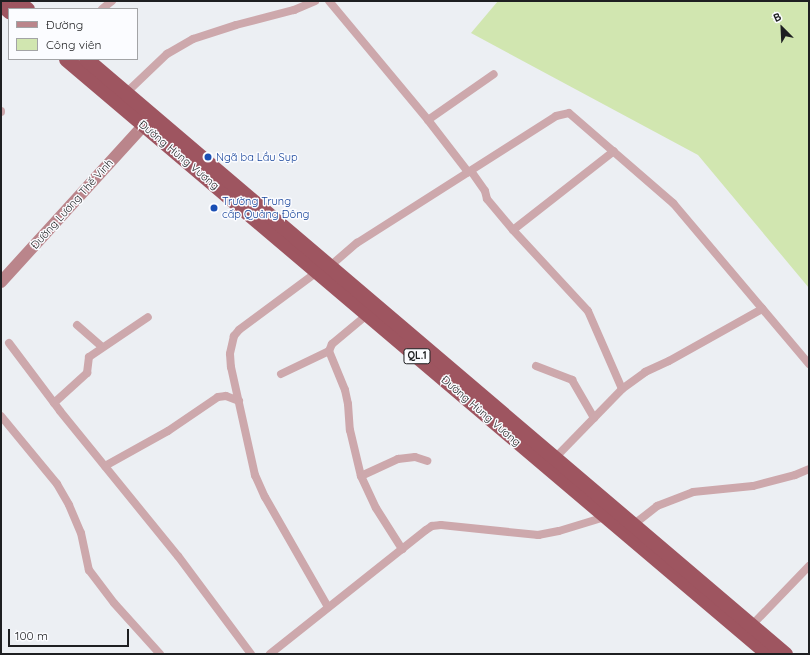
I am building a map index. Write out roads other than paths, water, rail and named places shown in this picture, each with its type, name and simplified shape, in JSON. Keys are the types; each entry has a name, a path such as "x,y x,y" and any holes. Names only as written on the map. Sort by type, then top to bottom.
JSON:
{"highway":[{"path":"17,1 26,8"},
{"name":"Đường Hùng Vương","path":"67,60 144,125 554,458 785,654"},
{"name":"Đường Hùng Vương","path":"87,60 323,269 368,314 604,517 768,654"}],"street":[{"path":"103,8 112,1"},
{"path":"126,93 167,54 194,39 236,25 294,10 315,1"},
{"path":"329,1 470,172 485,191 487,199 513,230 588,311 622,389"},
{"path":"428,120 494,74"},
{"path":"328,607 265,497 255,475 230,354 234,336 238,330 357,243 561,114 569,113 673,203 809,364"},
{"name":"Đường Lương Thế Vinh","path":"1,282 144,125"},
{"path":"513,230 614,152"},
{"path":"554,458 622,389 645,372 669,361 762,309"},
{"path":"281,374 328,351 332,344 368,314"},
{"path":"54,403 87,373 87,359 102,347 148,317"},
{"path":"77,325 102,347"},
{"path":"9,343 54,403 178,556 251,654"},
{"path":"328,351 345,390 348,404 350,430 361,476 376,508 402,549"},
{"path":"536,366 572,380 594,418"},
{"path":"105,466 168,431 218,397 226,396 239,401"},
{"path":"1,416 57,484 69,505 81,533 86,563 89,570 114,603 160,654"},
{"path":"361,476 398,459 415,456 426,461"},
{"path":"633,525 657,506 693,492 753,486 795,475 809,469"},
{"path":"270,654 426,530 437,525 538,535 559,531 604,517"},
{"path":"752,625 809,566"}],"place":[{"name":"Ngã ba Lầu Sụp","path":"208,157"},
{"name":"Trường Trung cấp Quảng Đông","path":"214,208"}]}
